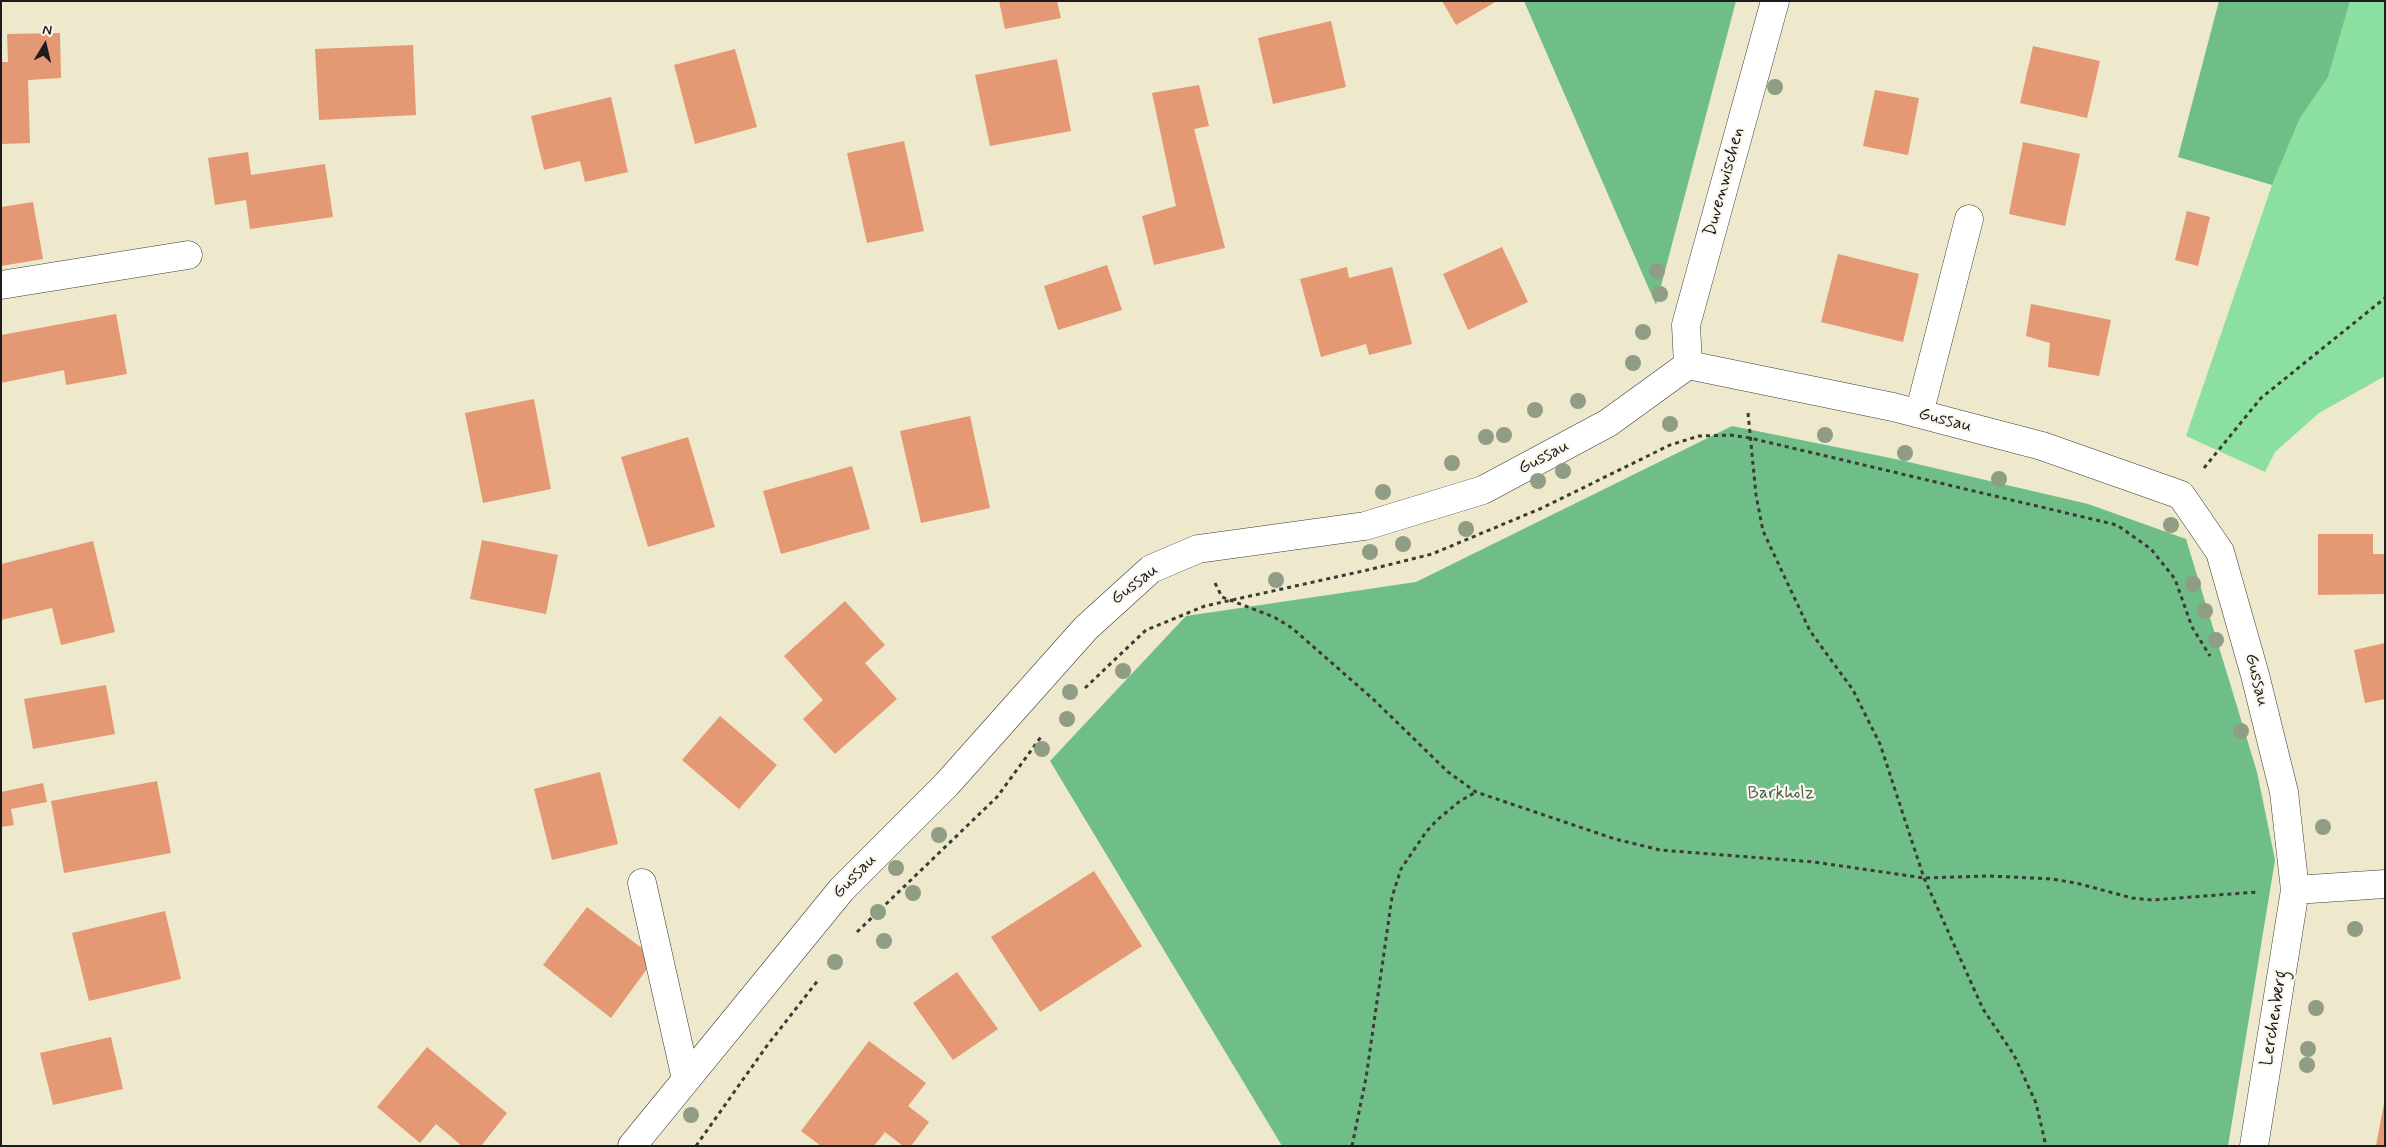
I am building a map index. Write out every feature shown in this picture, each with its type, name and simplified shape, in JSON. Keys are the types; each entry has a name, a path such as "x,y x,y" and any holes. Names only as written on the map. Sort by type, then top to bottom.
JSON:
{"street":[{"name":"Duvenwischen","path":"1688,365 1686,325 1775,1"},
{"path":"1919,414 1969,219"},
{"path":"1,285 188,255"},
{"name":"Gussau","path":"632,1146 842,889 947,784 1086,628 1151,569 1198,549 1365,526 1483,490 1608,423 1688,365 1919,414 2042,446 2181,496 2220,552 2255,675 2284,792 2295,890"},
{"path":"642,883 686,1079"},
{"path":"2295,890 2385,884"},
{"name":"Lerchenberg","path":"2254,1146 2295,890"}],"path":[{"path":"2181,496 2261,398 2385,298"},
{"path":"1745,377 1750,438 1763,531 1810,631 1853,690 1880,744 1924,878 1983,1009 2014,1055 2036,1103 2046,1146"},
{"path":"1081,692 1146,630 1205,606 1432,554 1542,508 1670,445 1700,436 1730,435 1750,438 2118,525 2151,548 2175,579 2192,627 2212,660 2255,675"},
{"path":"1198,549 1222,597 1274,617 1292,628 1373,699 1448,772 1476,792 1588,831 1660,850 1814,862 1924,878 1989,876 2053,879 2132,898 2152,900 2295,890"},
{"path":"851,938 997,797 1042,735"},
{"path":"1352,1146 1366,1078 1392,897 1396,882 1408,857 1426,832 1449,809 1476,792"},
{"path":"696,1146 766,1047 820,977"}],"green space":[{"path":"1524,1 1736,1 1656,305"},
{"path":"2219,1 2350,1 2328,77 2300,118 2272,185 2178,157"},
{"path":"2350,1 2385,1 2385,376 2319,413 2275,452 2265,472 2186,436 2272,185 2300,118 2328,76"},
{"name":"Barkholz","path":"1732,426 1900,460 2088,504 2186,539 2257,772 2275,860 2228,1146 1282,1146 1050,761 1186,616 1416,582"}],"building":[{"path":"999,1 1057,1 1061,18 1005,29"},
{"path":"1442,1 1497,1 1456,25"},
{"path":"1331,21 1346,87 1273,104 1258,38"},
{"path":"60,33 61,78 28,80 30,143 1,144 1,62 8,62 7,34"},
{"path":"413,45 416,115 319,120 315,49"},
{"path":"2033,46 2100,61 2087,118 2020,103"},
{"path":"735,49 757,127 695,144 674,65"},
{"path":"1057,59 1071,131 990,146 975,75"},
{"path":"1199,85 1209,126 1194,129 1225,248 1154,265 1142,216 1176,206 1152,93"},
{"path":"1875,90 1919,98 1908,155 1863,146"},
{"path":"611,97 628,172 585,182 580,161 544,170 531,116"},
{"path":"904,141 924,231 867,243 847,153"},
{"path":"2023,142 2080,154 2065,226 2009,214"},
{"path":"248,152 251,175 325,164 333,217 250,229 246,200 215,205 208,158"},
{"path":"33,202 43,259 1,266 1,207"},
{"path":"2187,211 2210,217 2198,266 2175,260"},
{"path":"1502,247 1528,302 1468,330 1443,274"},
{"path":"1838,254 1919,274 1903,342 1821,322"},
{"path":"1107,265 1122,310 1058,330 1044,286"},
{"path":"1347,267 1349,278 1392,267 1412,344 1369,355 1366,344 1321,357 1300,279"},
{"path":"2031,304 2111,320 2099,376 2048,367 2050,343 2026,336"},
{"path":"116,314 127,374 66,385 64,370 1,383 1,335"},
{"path":"534,399 551,489 483,503 465,413"},
{"path":"970,416 990,508 921,523 900,431"},
{"path":"688,437 715,527 648,547 621,457"},
{"path":"852,466 870,529 781,554 763,491"},
{"path":"2318,534 2373,534 2373,554 2385,554 2385,594 2318,595"},
{"path":"482,540 558,555 546,614 470,599"},
{"path":"93,541 115,632 61,645 52,608 1,620 1,564"},
{"path":"845,601 885,645 865,663 897,699 835,754 803,719 823,700 784,656"},
{"path":"2385,643 2385,699 2365,703 2354,650"},
{"path":"106,685 115,734 33,749 24,699"},
{"path":"720,716 777,765 739,809 682,760"},
{"path":"600,772 618,844 552,860 534,789"},
{"path":"157,781 171,853 64,873 51,801"},
{"path":"43,783 47,802 11,809 14,825 1,827 1,792"},
{"path":"1094,871 1142,946 1040,1012 991,937"},
{"path":"587,907 655,958 611,1018 543,965"},
{"path":"165,911 181,979 89,1001 72,933"},
{"path":"957,972 998,1029 953,1060 913,1003"},
{"path":"111,1037 123,1089 53,1105 40,1053"},
{"path":"869,1041 926,1083 908,1106 929,1122 911,1146 903,1146 885,1132 874,1146 821,1146 801,1131"},
{"path":"427,1047 507,1113 481,1146 462,1146 436,1124 420,1143 377,1107"},
{"path":"2384,1103 2385,1146 2376,1146"}]}
